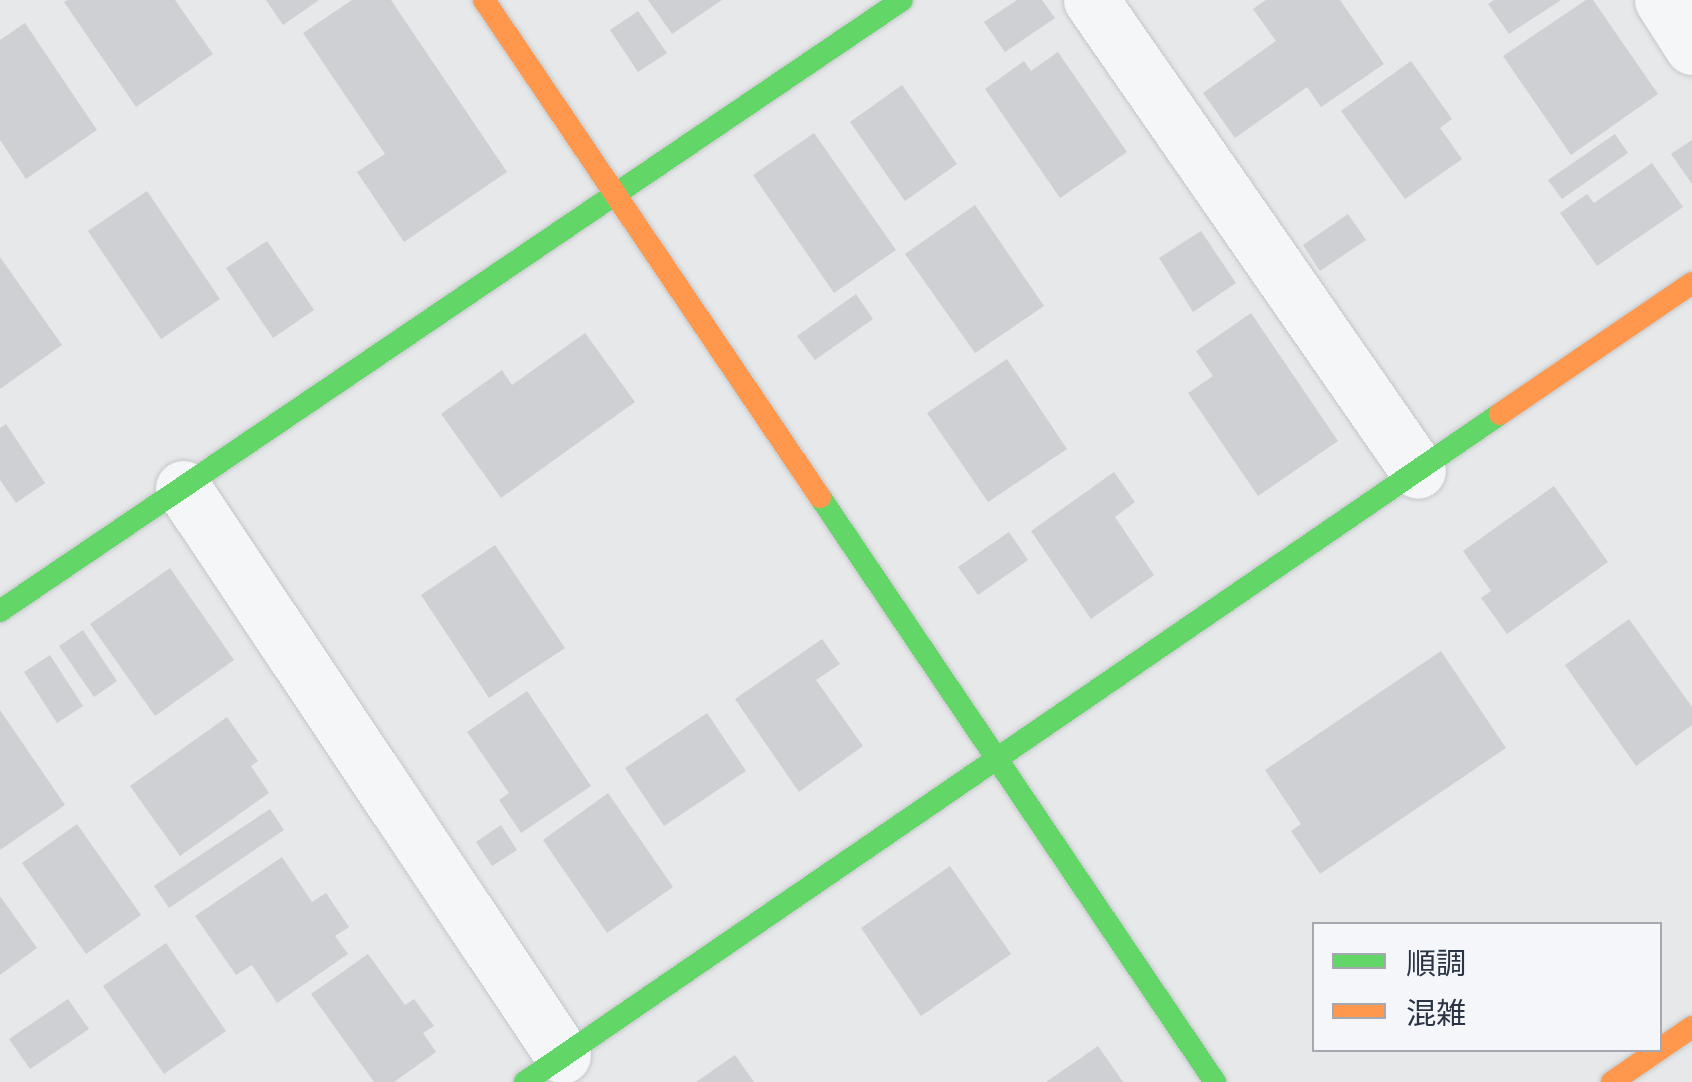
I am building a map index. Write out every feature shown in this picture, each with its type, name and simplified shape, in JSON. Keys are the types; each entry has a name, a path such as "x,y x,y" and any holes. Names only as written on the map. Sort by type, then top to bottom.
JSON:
{"street":[{"path":"484,0 994,761 1215,1082"},
{"path":"0,612 902,0"},
{"path":"1092,0 1418,471"},
{"path":"1662,0 1692,46"},
{"path":"183,488 544,1069 1692,283"},
{"path":"1662,1048 1692,1027"},
{"path":"1612,1082 1656,1052"}],"building":[{"path":"175,0 213,54 136,107 64,2"},
{"path":"266,0 319,0 283,25"},
{"path":"352,0 391,0 507,172 404,242 357,172 385,154 303,33"},
{"path":"648,0 722,0 672,34"},
{"path":"1017,0 1042,0 1055,18 1005,52 984,22"},
{"path":"1266,0 1340,0 1384,64 1321,107 1307,87 1235,138 1203,93 1276,41 1253,9"},
{"path":"1494,0 1561,0 1509,34 1488,4"},
{"path":"1586,0 1593,0 1658,94 1571,155 1503,56"},
{"path":"638,11 667,53 638,72 610,30"},
{"path":"25,23 97,130 26,179 0,140 0,40"},
{"path":"1058,52 1127,152 1060,198 985,89 1024,61 1031,71"},
{"path":"1411,61 1452,119 1440,128 1462,159 1405,199 1341,111"},
{"path":"902,85 957,164 905,201 850,122"},
{"path":"814,133 896,250 834,293 753,175"},
{"path":"1615,134 1628,153 1562,199 1548,180"},
{"path":"1692,140 1692,184 1671,154"},
{"path":"1652,163 1683,207 1597,266 1560,213 1587,194 1594,203"},
{"path":"147,191 220,299 161,339 88,231"},
{"path":"975,205 1044,306 975,353 905,254"},
{"path":"1348,214 1366,240 1320,271 1303,245"},
{"path":"1201,231 1236,283 1193,312 1159,258"},
{"path":"267,241 314,310 273,338 226,268"},
{"path":"0,257 62,345 0,389"},
{"path":"856,294 873,319 815,360 797,336"},
{"path":"1251,313 1338,441 1258,496 1188,393 1213,376 1196,351"},
{"path":"585,333 635,402 501,498 441,414 502,370 512,385"},
{"path":"1007,359 1067,449 988,502 927,413"},
{"path":"6,424 45,483 16,503 0,480 0,428"},
{"path":"1114,472 1135,502 1115,517 1154,575 1091,619 1031,531"},
{"path":"1554,486 1608,562 1507,634 1481,598 1491,591 1463,551"},
{"path":"1009,532 1028,560 978,595 958,567"},
{"path":"495,545 565,648 489,698 421,595"},
{"path":"170,568 234,660 155,716 90,624"},
{"path":"1629,619 1692,707 1692,725 1636,766 1565,665"},
{"path":"83,630 117,681 94,697 59,646"},
{"path":"822,639 840,664 816,680 863,746 799,792 735,699"},
{"path":"1441,651 1506,748 1320,874 1291,831 1301,824 1265,770"},
{"path":"50,655 83,706 57,723 24,672"},
{"path":"527,691 591,786 521,833 499,800 509,793 467,732"},
{"path":"0,710 65,805 0,850"},
{"path":"707,713 746,771 664,826 625,768"},
{"path":"227,717 258,761 251,766 269,793 180,856 130,786"},
{"path":"608,793 673,887 607,933 543,840"},
{"path":"270,809 284,830 169,908 154,886"},
{"path":"77,824 141,915 86,954 22,863"},
{"path":"501,825 517,850 492,866 476,842"},
{"path":"282,857 312,902 326,893 349,927 335,936 348,954 277,1003 252,965 236,975 195,916"},
{"path":"950,866 1011,954 921,1016 861,928"},
{"path":"0,896 37,948 0,975"},
{"path":"166,943 226,1031 164,1074 103,986"},
{"path":"368,954 405,1005 414,999 434,1026 423,1033 436,1052 394,1082 374,1082 311,994"},
{"path":"68,999 89,1029 30,1069 9,1039"},
{"path":"1098,1046 1123,1082 1046,1082"},
{"path":"735,1055 754,1082 696,1082"}],"traffic: fast":[{"path":"0,611 902,0"},
{"path":"525,1082 1500,414"},
{"path":"820,497 1215,1082"}],"traffic: slow":[{"path":"484,0 820,497"},
{"path":"1500,414 1692,283"},
{"path":"1662,1048 1692,1027"},
{"path":"1612,1082 1656,1052"}]}
